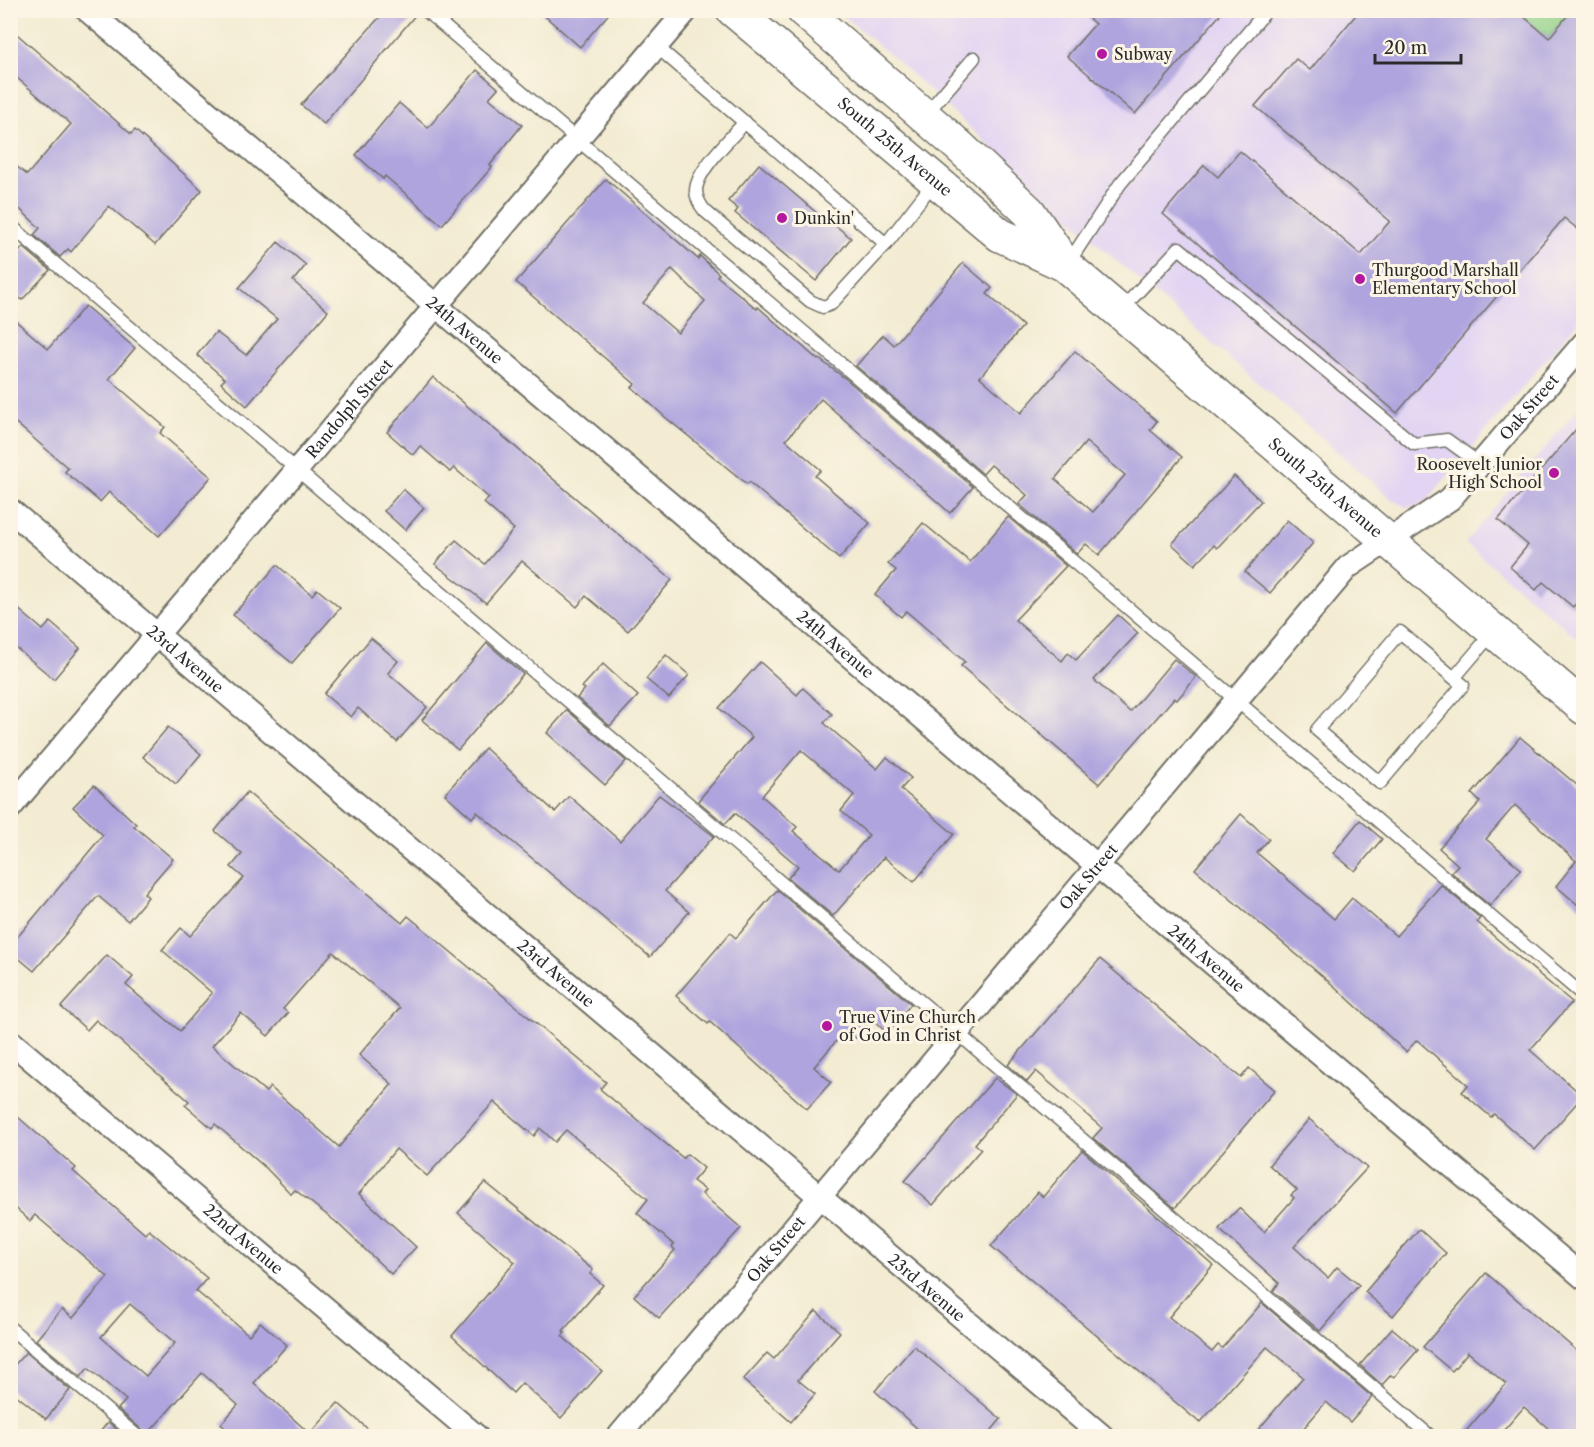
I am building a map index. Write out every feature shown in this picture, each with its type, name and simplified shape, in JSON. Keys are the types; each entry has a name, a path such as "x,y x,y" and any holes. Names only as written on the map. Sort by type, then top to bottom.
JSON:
{"main road":[{"name":"South 25th Avenue","path":"733,10 1000,235 1066,266"},
{"name":"South 25th Avenue","path":"803,10 1029,212 1066,266 1584,708"}],"street":[{"name":"24th Avenue","path":"87,10 437,304 1584,1278"},
{"name":"Randolph Street","path":"10,808 687,10"},
{"name":"Oak Street","path":"619,1437 1348,567 1450,499 1584,343"},
{"name":"23rd Avenue","path":"10,510 1102,1437"},
{"name":"22nd Avenue","path":"10,1041 476,1437"}],"lane":[{"path":"425,10 1584,996"},
{"path":"1066,266 1120,184 1267,10"},
{"path":"656,46 886,244"},
{"path":"924,116 974,58"},
{"path":"745,122 701,177 696,189 698,201 705,211 810,302 823,307 831,304 886,244 935,180"},
{"path":"10,225 298,468 1430,1437"},
{"path":"1120,312 1179,248 1414,444 1447,440 1480,464"},
{"path":"1454,678 1493,631"},
{"path":"1400,632 1454,678 1463,685 1380,783 1317,730 1400,632"},
{"path":"10,1328 137,1437"}],"shaded area":[{"name":"Thurgood Marshall Elementary School","path":"838,11 1583,11 1583,316 1427,500 1415,506 1406,507 1393,500 1094,241 896,60"},
{"name":"Roosevelt Junior High School","path":"1583,403 1583,643 1465,543"}],"green space":[{"path":"1516,11 1572,11 1549,38"}],"building":[{"path":"386,10 417,10 417,13 324,124 301,105"},
{"path":"538,10 612,10 580,47"},
{"path":"1079,10 1224,10 1135,114 1067,56 1095,24"},
{"path":"1360,10 1516,10 1549,38 1572,10 1584,10 1584,234 1564,218 1397,413 1163,214 1204,165 1218,177 1240,151 1361,255 1390,221 1255,106 1296,59 1310,70"},
{"path":"10,28 131,134 135,130 202,190 155,245 109,206 71,252 68,249 60,257 34,235 40,228 10,200 10,161 27,175 71,124 10,72"},
{"path":"477,70 498,88 489,98 522,125 490,165 492,167 442,225 385,176 383,179 356,155 399,103 428,128"},
{"name":"Dunkin'","path":"759,164 831,225 832,223 851,238 816,281 735,213 738,209 728,201"},
{"path":"606,179 698,259 700,256 719,274 717,276 757,309 758,307 818,360 846,379 973,487 950,513 821,399 786,440 821,470 815,476 870,523 839,559 749,482 747,484 665,417 632,387 635,384 516,282","holes":["672,269 705,301 678,333 643,303"]},
{"path":"278,242 306,265 293,281 328,311 247,406 221,383 225,379 197,355 216,332 246,355 277,319 239,288"},
{"path":"23,247 50,270 22,300 10,290 10,262"},
{"path":"963,263 992,288 987,294 1023,326 980,377 1021,413 1075,351 1157,421 1150,430 1182,457 1099,555 1086,544 1077,554 1019,504 1027,495 991,465 983,474 856,366 883,335 894,345","holes":["1086,442 1125,475 1093,512 1055,479"]},
{"path":"85,306 135,348 109,379 165,427 160,433 211,477 159,536 109,492 100,502 65,472 68,468 10,418 10,316 48,349"},
{"path":"433,377 672,580 628,631 586,596 577,607 522,561 486,603 435,564 456,540 485,564 514,529 484,503 489,498 454,468 450,472 420,446 413,455 387,432"},
{"name":"Roosevelt Junior High School","path":"1584,420 1584,595 1573,607 1543,582 1536,590 1510,567 1528,545 1498,520"},
{"path":"1234,476 1261,501 1217,548 1214,545 1195,565 1172,544"},
{"path":"403,489 424,508 405,530 384,511"},
{"path":"1008,517 1066,566 1015,620 1062,661 1068,653 1076,660 1118,615 1138,633 1094,680 1130,712 1174,659 1196,677 1177,700 1174,698 1099,784 961,666 965,662 906,611 901,617 875,595 896,570 888,564 923,523 970,562"},
{"path":"1287,520 1313,543 1270,593 1245,572"},
{"path":"277,565 312,595 317,589 340,608 292,663 233,615"},
{"path":"10,602 43,630 50,622 80,648 54,679 10,643"},
{"path":"371,638 398,661 388,673 427,707 397,742 358,708 351,717 324,694"},
{"path":"487,643 523,674 458,750 422,720"},
{"path":"666,655 689,675 669,698 646,679"},
{"path":"760,662 797,695 803,688 832,714 824,723 877,769 887,757 911,778 901,789 954,834 914,882 884,857 833,916 788,878 798,866 735,813 725,824 698,801 752,737 719,708","holes":["801,750 854,795 841,811 869,835 839,870 793,831 797,827 762,796"]},
{"path":"603,664 638,696 610,726 577,698 585,689 582,687"},
{"path":"567,710 626,761 605,785 547,733"},
{"path":"168,727 201,754 176,784 143,757"},
{"path":"1520,737 1584,791 1584,910 1556,886 1576,861 1515,805 1486,839 1521,869 1490,906 1451,872 1458,865 1439,848 1480,802 1472,794"},
{"path":"485,748 555,812 569,796 620,841 659,795 714,836 665,891 689,912 650,957 477,812 472,818 445,794"},
{"path":"94,785 136,824 134,826 173,859 144,893 148,897 128,921 98,896 34,971 10,951 10,946 103,835 73,807"},
{"path":"247,792 402,923 408,916 606,1082 600,1089 683,1158 687,1154 704,1168 693,1181 705,1190 702,1194 741,1228 659,1318 634,1296 675,1250 672,1247 674,1245 637,1213 648,1199 566,1130 555,1142 540,1128 534,1136 494,1102 427,1176 396,1149 359,1194 416,1247 391,1274 336,1222 295,1190 291,1194 267,1169 215,1124 212,1128 185,1105 189,1101 96,1020 87,1030 61,1007 107,955 133,977 126,985 180,1031 212,993 162,950 181,928 190,936 244,878 231,867 242,854 215,831","holes":["333,952 400,1008 359,1055 392,1084 339,1147 270,1087 266,1092 212,1046 241,1013 268,1036 288,1013 283,1009"]},
{"path":"1241,814 1269,839 1257,853 1334,919 1352,898 1396,936 1441,885 1480,918 1477,922 1572,1002 1530,1050 1583,1096 1535,1150 1494,1114 1491,1117 1462,1092 1468,1085 1417,1040 1406,1052 1334,986 1195,869"},
{"path":"1360,820 1382,839 1355,871 1333,853"},
{"path":"777,890 911,1004 887,1033 872,1019 852,1042 843,1033 814,1067 831,1082 807,1109 710,1022 708,1024 676,996 730,933 736,938"},
{"path":"1100,959 1241,1078 1249,1068 1275,1090 1175,1208 1093,1138 1102,1128 1036,1071 1027,1082 1008,1065"},
{"path":"995,1078 1017,1094 975,1144 981,1149 933,1205 905,1181"},
{"path":"10,1110 76,1168 73,1171 145,1234 149,1230 207,1278 196,1291 249,1335 260,1322 287,1345 254,1383 310,1434 338,1403 377,1437 235,1437 221,1424 238,1405 202,1373 145,1437 142,1430 118,1409 126,1400 88,1368 81,1377 36,1340 62,1309 73,1318 108,1277 35,1215 30,1221 10,1203","holes":["130,1304 175,1343 146,1376 101,1337"]},
{"path":"1309,1119 1367,1168 1294,1247 1328,1278 1337,1267 1359,1285 1320,1331 1273,1291 1279,1283 1219,1229 1239,1208 1264,1232 1294,1198 1291,1195 1297,1190 1269,1165"},
{"path":"1082,1150 1213,1265 1169,1317 1212,1352 1218,1345 1222,1348 1262,1303 1372,1397 1350,1422 1326,1402 1296,1437 1252,1437 1303,1377 1267,1347 1200,1423 991,1246 1038,1192 1043,1197"},
{"path":"485,1182 593,1270 590,1274 603,1285 563,1331 565,1333 562,1336 602,1371 561,1418 522,1383 513,1393 452,1336 515,1262 458,1213"},
{"path":"1419,1229 1446,1253 1393,1316 1365,1292"},
{"path":"1486,1273 1584,1357 1584,1437 1558,1437 1524,1407 1498,1437 1461,1437 1506,1384 1468,1352 1452,1371 1423,1347"},
{"path":"816,1311 840,1332 798,1380 815,1394 791,1422 743,1380 767,1353 774,1359"},
{"path":"1392,1328 1418,1350 1394,1377 1391,1375 1382,1385 1360,1365"},
{"path":"914,1346 1001,1419 986,1437 927,1437 875,1391"},
{"path":"26,1352 70,1390 46,1419 10,1390 10,1370"},
{"path":"108,1422 125,1437 96,1437"}],"place":[{"name":"Subway","path":"1102,54"},
{"name":"Dunkin'","path":"782,218"},
{"name":"Thurgood Marshall Elementary School","path":"1360,279"},
{"name":"Roosevelt Junior High School","path":"1554,473"},
{"name":"True Vine Church of God in Christ","path":"827,1026"}]}
